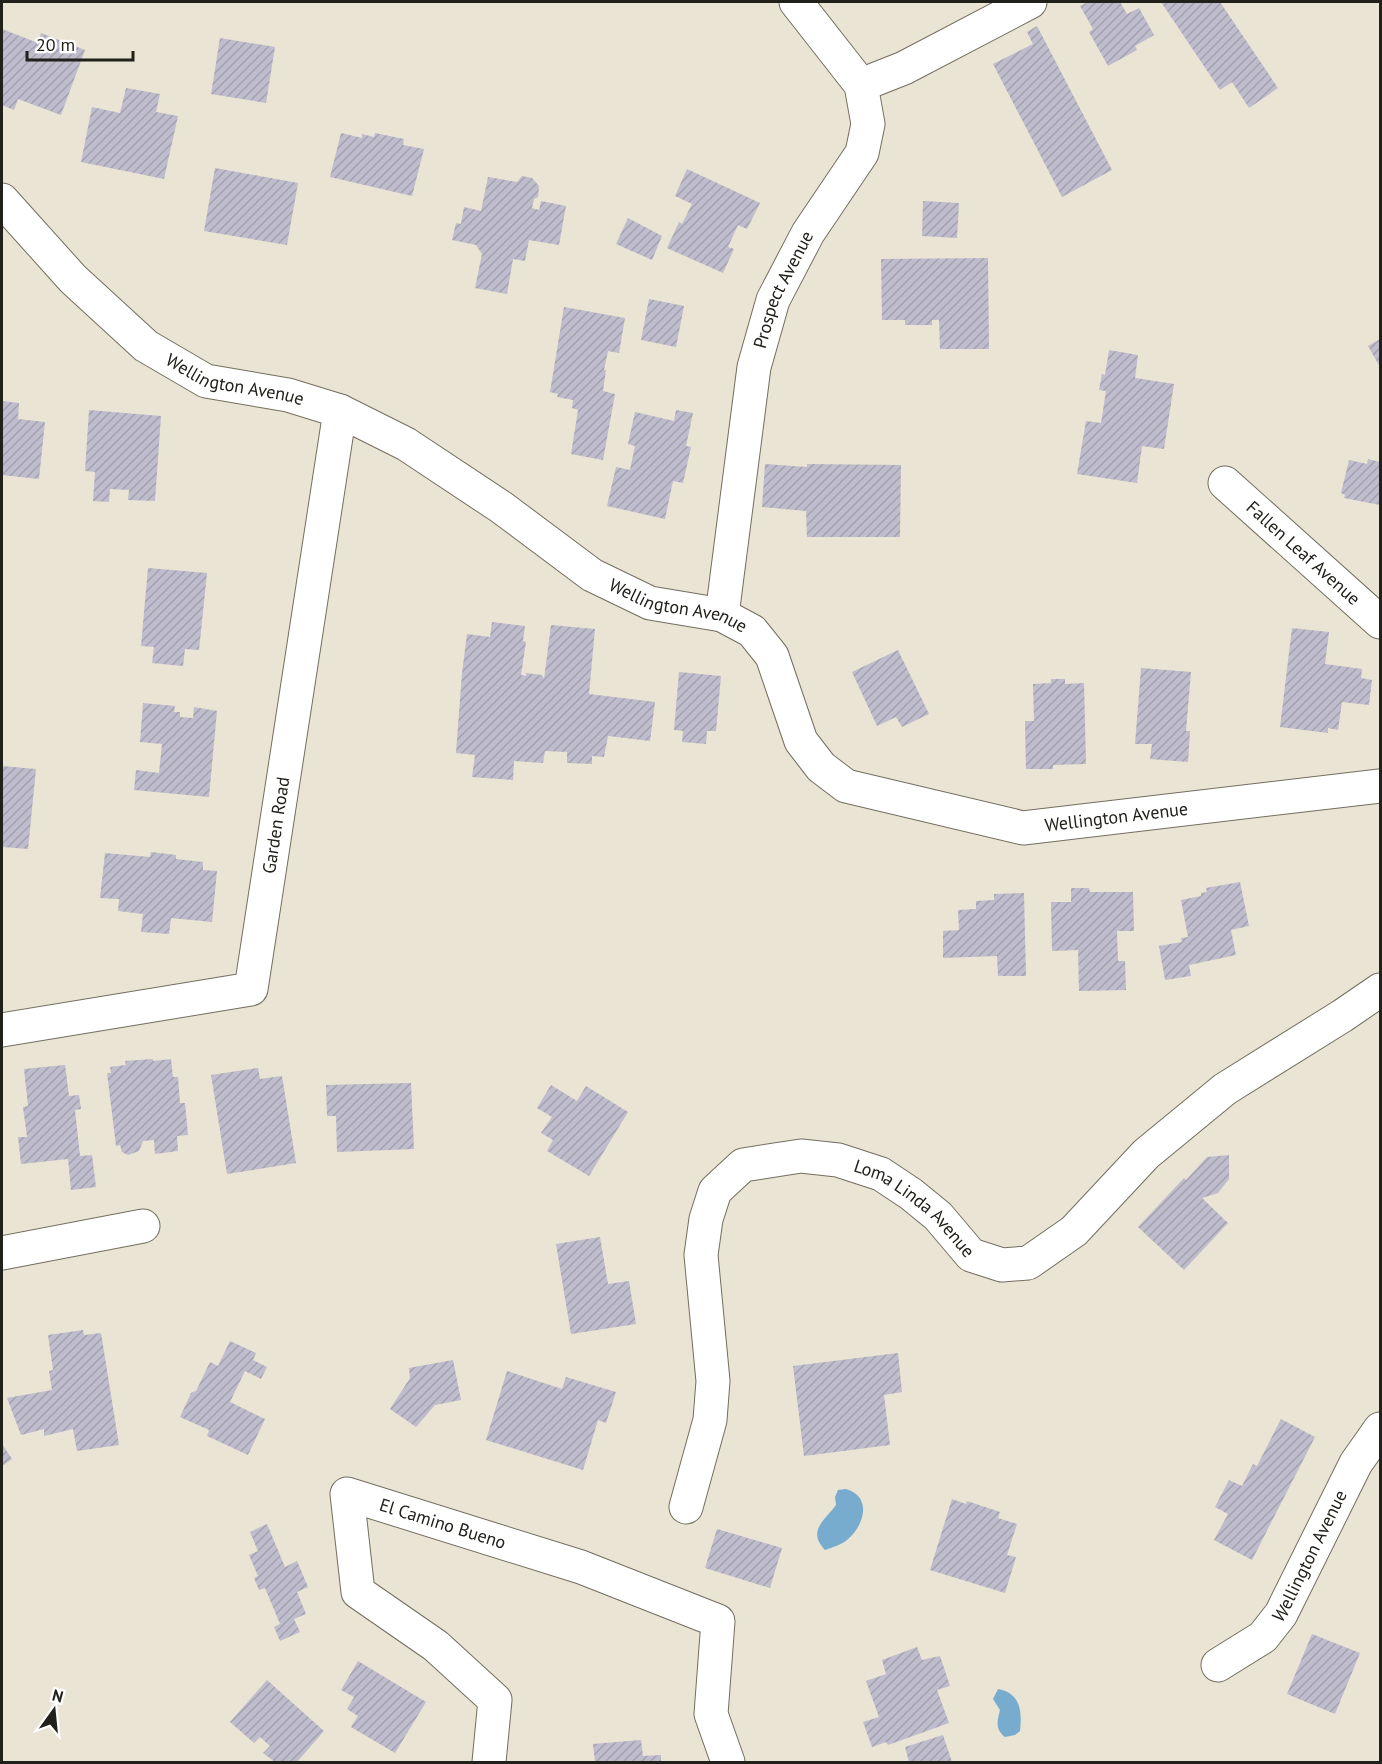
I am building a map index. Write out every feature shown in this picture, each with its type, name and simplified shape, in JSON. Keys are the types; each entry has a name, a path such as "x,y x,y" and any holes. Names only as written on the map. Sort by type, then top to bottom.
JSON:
{"street":[{"name":"Prospect Avenue","path":"722,615 754,368 773,300 808,233 862,153 868,124 861,85 796,2"},
{"path":"861,85 904,68 1030,2"},
{"name":"Wellington Avenue","path":"2,200 74,279 146,346 206,381 288,395 340,411 416,450 501,507 592,576 650,603 722,615 752,631 772,656 801,741 821,767 846,786 1023,828 1380,786"},
{"name":"Garden Road","path":"2,1030 251,989 340,411"},
{"name":"Fallen Leaf Avenue","path":"1225,483 1380,622"},
{"name":"Loma Linda Avenue","path":"686,1507 710,1420 713,1381 701,1255 706,1219 715,1191 743,1165 801,1156 838,1160 881,1174 938,1216 971,1255 1002,1266 1028,1263 1074,1231 1146,1154 1225,1089 1380,990"},
{"path":"2,1254 143,1226"},
{"name":"Wellington Avenue","path":"1218,1665 1263,1637 1281,1614 1356,1463 1380,1429"},
{"name":"El Camino Bueno","path":"489,1762 495,1700 436,1646 358,1592 347,1494 581,1567 718,1621 711,1714 728,1762"}],"water":[{"path":"846,1489 860,1498 863,1505 861,1520 847,1540 825,1550 817,1537 819,1526 836,1505 835,1497 838,1490"},
{"path":"998,1689 1006,1691 1016,1699 1018,1704 1021,1717 1020,1731 1015,1735 1005,1737 998,1728 1000,1710 993,1699"}],"building":[{"path":"1088,2 1120,2 1127,14 1139,8 1154,35 1135,46 1137,50 1108,66 1089,32 1093,29 1080,6"},
{"path":"1161,2 1220,2 1278,88 1249,108 1232,82 1220,90"},
{"path":"1037,26 1112,170 1062,197 993,64 1033,44 1027,32"},
{"path":"2,29 38,43 41,33 85,50 61,115 18,99 14,110 2,105"},
{"path":"220,38 275,47 266,103 211,94"},
{"path":"126,88 160,94 156,112 178,116 164,179 81,162 92,107 120,113"},
{"path":"341,133 362,138 362,134 374,137 375,133 404,139 403,145 424,149 412,196 330,177"},
{"path":"215,168 298,183 287,245 204,231"},
{"path":"687,169 760,203 747,229 738,225 728,247 734,249 723,273 667,248 679,222 682,224 692,204 675,196"},
{"path":"522,176 532,178 539,186 538,197 534,199 532,208 539,210 541,201 566,206 559,245 529,240 525,261 513,259 507,294 475,288 482,254 476,245 452,240 456,223 461,224 464,207 481,211 488,177 517,182"},
{"path":"923,201 959,203 957,238 922,236"},
{"path":"628,218 662,236 652,260 616,244"},
{"path":"988,258 989,349 940,349 939,320 932,320 932,325 905,325 905,320 882,320 881,259"},
{"path":"649,299 684,306 676,347 641,340"},
{"path":"564,307 625,318 619,353 608,351 604,370 606,370 603,391 615,394 603,460 571,454 578,410 572,408 573,400 557,397 558,394 550,392"},
{"path":"1380,339 1380,367 1368,346"},
{"path":"1109,350 1138,355 1135,378 1174,384 1164,449 1142,446 1137,483 1077,474 1086,421 1101,423 1106,391 1099,390 1102,374 1105,375"},
{"path":"2,401 19,403 18,419 45,422 39,479 2,475"},
{"path":"89,410 161,416 155,501 128,500 129,490 110,489 109,502 93,501 95,472 85,471"},
{"path":"676,410 693,413 686,446 691,447 683,483 673,481 665,519 607,506 616,467 630,470 635,446 628,444 635,412 674,421"},
{"path":"1368,459 1380,462 1380,505 1344,498 1345,495 1341,493 1349,460 1367,464"},
{"path":"765,464 807,467 807,464 901,465 900,537 807,537 806,511 762,507"},
{"path":"148,568 207,573 199,650 185,649 183,666 152,663 154,647 141,646"},
{"path":"492,622 525,626 523,641 526,642 521,675 526,676 526,673 542,675 544,679 551,625 595,629 589,694 655,702 650,741 608,736 604,757 592,756 592,764 567,763 567,752 545,751 543,763 514,761 513,780 472,777 475,755 456,753 467,634 490,637"},
{"path":"1292,628 1329,632 1325,664 1362,669 1361,678 1372,680 1369,705 1342,702 1338,730 1328,728 1328,733 1280,727"},
{"path":"898,650 929,714 902,727 896,717 877,726 852,672"},
{"path":"1141,668 1191,672 1186,731 1190,731 1188,762 1150,759 1152,744 1135,744"},
{"path":"679,672 721,676 716,731 707,731 706,744 682,742 683,731 674,730"},
{"path":"1051,679 1065,679 1065,684 1084,683 1086,764 1053,765 1053,769 1026,769 1025,721 1034,721 1033,684 1051,683"},
{"path":"143,703 175,706 174,712 180,712 180,717 193,718 194,707 217,711 209,797 134,790 136,770 159,773 162,744 140,742"},
{"path":"2,766 36,769 28,849 2,847"},
{"path":"151,852 176,855 176,859 203,862 203,870 217,871 212,922 171,918 169,934 141,932 143,914 118,911 119,899 100,898 105,853 150,857"},
{"path":"1240,882 1249,926 1231,930 1236,955 1189,965 1191,976 1165,980 1159,946 1182,942 1181,938 1188,937 1181,900 1201,896 1201,893 1207,892 1206,888"},
{"path":"1071,888 1089,888 1090,892 1133,892 1134,931 1117,931 1118,961 1125,961 1126,990 1079,991 1078,950 1052,951 1051,902 1071,902"},
{"path":"1024,893 1026,976 998,976 997,956 943,958 943,931 959,930 958,910 976,909 976,901 994,900 994,894"},
{"path":"153,1059 153,1061 171,1059 173,1077 178,1077 180,1103 185,1103 188,1135 177,1136 178,1151 155,1154 154,1140 143,1141 139,1151 128,1155 122,1152 120,1145 116,1146 107,1073 111,1073 110,1067 126,1065 125,1061"},
{"path":"65,1065 69,1096 79,1095 81,1109 75,1110 80,1156 92,1155 96,1187 71,1190 68,1159 21,1164 18,1137 27,1137 23,1107 28,1106 24,1069"},
{"path":"258,1068 260,1079 282,1076 296,1163 227,1174 211,1075"},
{"path":"411,1083 414,1149 337,1152 336,1116 327,1116 326,1085"},
{"path":"551,1085 577,1101 586,1086 628,1112 589,1176 547,1151 553,1140 541,1133 552,1117 537,1108"},
{"path":"1229,1155 1229,1179 1218,1193 1202,1198 1228,1223 1184,1270 1138,1227 1207,1157"},
{"path":"600,1237 608,1284 629,1281 636,1324 571,1334 556,1244"},
{"path":"83,1330 84,1335 101,1333 119,1445 77,1451 73,1429 44,1436 44,1429 21,1435 7,1398 52,1390 49,1371 53,1370 48,1335"},
{"path":"230,1341 256,1353 253,1360 267,1367 261,1379 245,1371 230,1402 265,1419 248,1455 207,1436 209,1430 180,1417 191,1393 196,1391 210,1362 218,1366"},
{"path":"898,1353 902,1392 884,1395 890,1445 804,1456 793,1366"},
{"path":"453,1360 461,1400 435,1405 416,1427 390,1409 410,1378 409,1368"},
{"path":"507,1371 562,1389 566,1377 616,1392 606,1423 598,1420 583,1470 486,1440"},
{"path":"1281,1419 1315,1437 1252,1560 1214,1540 1228,1514 1215,1507 1229,1480 1242,1486 1253,1464 1257,1466"},
{"path":"2,1444 12,1459 2,1466"},
{"path":"952,1499 966,1504 967,1501 1000,1512 998,1518 1017,1524 1007,1555 1016,1557 1005,1593 930,1570"},
{"path":"267,1524 285,1567 297,1561 308,1587 297,1592 306,1614 294,1619 300,1632 280,1641 274,1627 280,1624 265,1588 259,1590 254,1578 258,1576 249,1555 258,1551 250,1532"},
{"path":"717,1529 782,1548 770,1588 705,1568"},
{"path":"1312,1634 1360,1653 1335,1714 1287,1694"},
{"path":"917,1647 922,1660 940,1656 950,1686 937,1690 949,1723 888,1745 886,1742 872,1747 863,1722 879,1717 866,1681 886,1674 882,1660"},
{"path":"358,1661 426,1702 395,1753 351,1727 358,1716 347,1709 354,1697 341,1690"},
{"path":"267,1680 324,1731 297,1762 275,1762 263,1753 270,1746 260,1737 254,1743 230,1722"},
{"path":"943,1735 952,1762 909,1762 905,1747"},
{"path":"641,1740 643,1756 661,1755 661,1762 595,1762 593,1744"}]}
